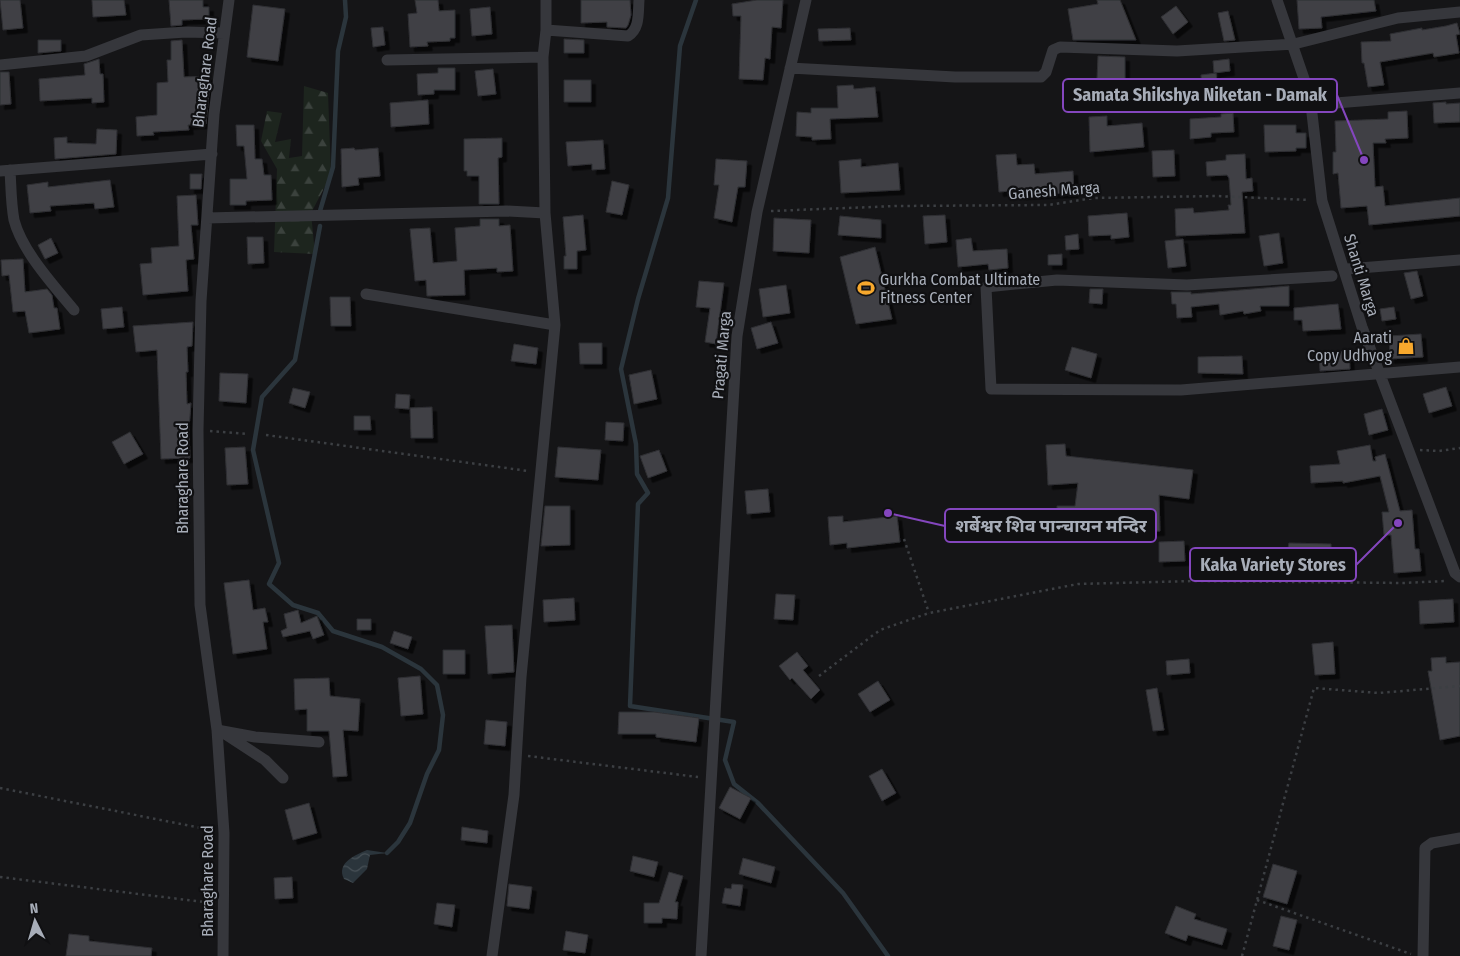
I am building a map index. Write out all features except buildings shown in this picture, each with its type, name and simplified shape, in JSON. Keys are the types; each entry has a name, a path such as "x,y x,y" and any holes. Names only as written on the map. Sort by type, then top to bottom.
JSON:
{"street":[{"name":"Bharaghare Road","path":"222,956 224,832 217,730 200,605 198,430 201,301 214,114 229,0"},
{"path":"492,956 514,795 520,677 555,326 545,213 543,58 546,30 546,0"},
{"path":"546,30 628,36 637,26 639,0"},
{"name":"Pragati Marga","path":"701,956 737,336 757,212 806,0"},
{"name":"Shanti Marga","path":"1277,0 1294,44 1311,105 1322,201 1362,327 1455,573 1455,579"},
{"path":"790,68 955,77 1041,77 1046,72 1052,50 1060,47 1177,51 1294,44 1398,18 1460,12"},
{"path":"0,65 86,56 141,35 186,32 224,33"},
{"path":"387,60 543,58"},
{"path":"1311,105 1460,92"},
{"path":"74,310 38,264 21,236 14,216 5,171 212,154"},
{"path":"207,218 507,211 545,213"},
{"path":"1347,270 1460,260"},
{"path":"1332,276 1187,285 1057,280 986,287 991,389 1181,390 1460,367"},
{"path":"366,294 555,326"},
{"path":"217,730 256,737 319,742"},
{"path":"217,730 265,760 283,778"},
{"path":"1424,956 1425,848 1432,842 1460,838"}],"path":[{"name":"Ganesh Marga","path":"757,212 897,206 1048,205 1094,198 1216,196 1322,201"},
{"path":"198,430 248,434"},
{"path":"266,435 513,468 540,474"},
{"path":"1409,450 1438,451 1460,448"},
{"path":"904,540 929,613"},
{"path":"819,676 880,630 929,613 1078,584 1195,581 1403,583 1455,579"},
{"path":"1242,956 1314,688 1379,693 1460,686"},
{"path":"517,755 710,778"},
{"path":"0,788 224,832"},
{"path":"0,877 222,904"},
{"path":"1257,900 1416,956"}],"green space":[{"path":"304,86 328,93 331,175 311,213 315,254 274,252 277,169 261,141 267,111 282,113 275,142 291,139 289,158 302,156"}],"water":[{"path":"367,850 387,853 370,855 367,869 353,883 344,879 343,868 348,860"}],"waterway":[{"path":"320,211 333,167 338,51 346,17 345,0"},
{"path":"696,0 680,46 668,198 638,299 621,369 636,444 637,474 648,493 638,504 630,706 734,722 725,760 734,784 758,803 843,893 888,956"},
{"path":"320,226 295,360 262,397 253,450 279,563 269,584 293,605 318,613 333,631 382,647 421,669 437,685 443,715 439,750 427,774 410,823 398,842 387,853"}],"place":[{"name":"Samata Shikshya Niketan - Damak","path":"1364,160"},
{"name":"Gurkha Combat Ultimate Fitness Center","path":"866,288"},
{"name":"Aarati Copy Udhyog","path":"1406,346"},
{"name":"शर्बेश्वर शिव पान्चायन मन्दिर","path":"888,513"},
{"name":"Kaka Variety Stores","path":"1398,523"}]}
